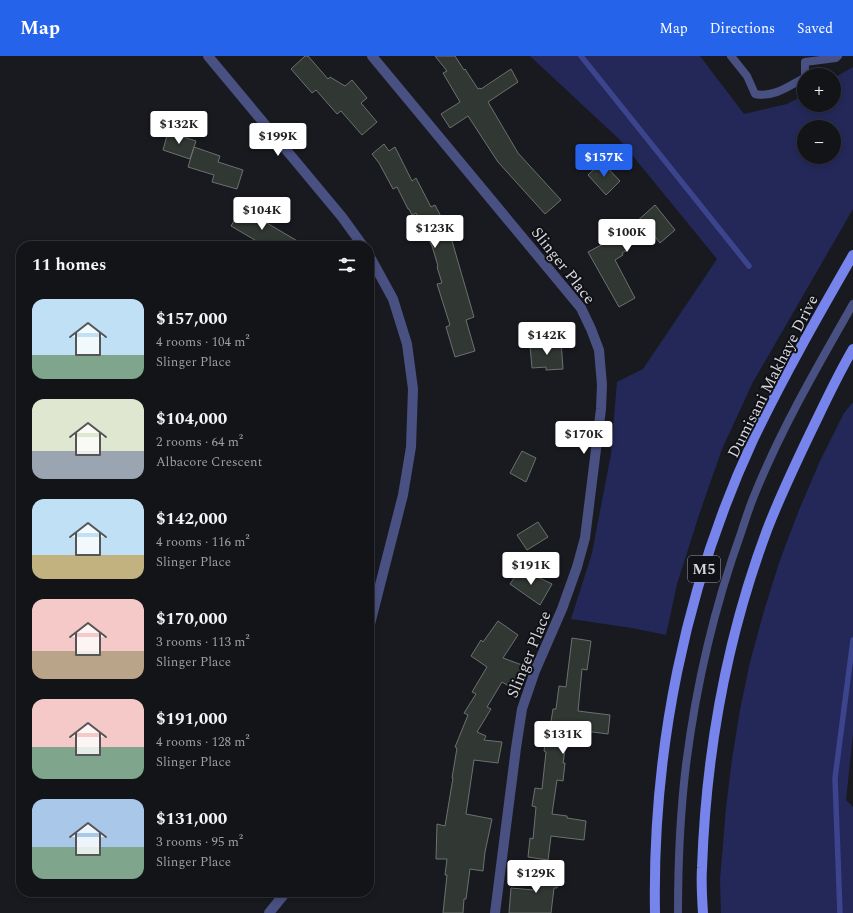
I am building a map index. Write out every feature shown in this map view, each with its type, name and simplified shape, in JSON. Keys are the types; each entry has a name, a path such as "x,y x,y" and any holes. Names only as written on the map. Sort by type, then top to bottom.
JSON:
{"main road":[{"name":"Dumisani Makhaye Drive","path":"654,913 657,805 664,754 680,659 688,623 702,576 734,483 753,441 795,357 853,255"},
{"path":"702,913 704,821 710,764 720,704 738,622 767,531 784,489 831,391 853,350"}],"street":[{"path":"208,56 342,217 359,241"},
{"name":"Slinger Place","path":"372,56 581,308 591,329 600,356 602,385 601,409 585,538 577,568 562,609 535,671 522,709 495,913"},
{"path":"374,265 392,299 407,344 413,389 411,447 403,495 374,608"},
{"path":"269,913 282,897"}],"lane":[{"path":"731,56 747,76 755,94 768,95 776,93 797,82"},
{"path":"802,59 836,58 838,56"},
{"path":"678,913 680,828 687,753 699,683 709,638 722,591 754,496 778,442 806,387 853,304"}],"shaded area":[{"path":"530,56 700,56 744,114 787,104 797,99 797,112 841,112 841,74 853,67 853,209 753,382 722,449 677,584 666,635 632,628 571,619 592,553 611,454 617,382 643,369 717,259 619,139"},
{"path":"853,402 853,734 846,800 853,807 853,913 721,913 720,880 726,808 740,710 750,662 780,560 799,510 820,461 844,413"}],"building":[{"path":"305,56 308,56 328,79 330,77 345,86 352,80 367,98 361,103 377,122 362,135 341,111 337,114 316,90 312,93 291,69"},
{"path":"435,56 455,56 478,89 481,89 511,69 518,82 488,102 518,153 561,200 545,214 498,162 468,116 450,128 441,114 460,102 443,73 447,71"},
{"path":"168,132 196,141 190,159 163,150"},
{"path":"384,144 389,151 395,147 412,181 416,178 431,207 435,205 450,234 474,317 466,320 475,351 455,357 446,327 450,325 437,284 442,283 432,246 416,213 412,215 397,187 393,189 379,163 372,154"},
{"path":"194,147 220,156 218,162 243,170 237,189 212,182 214,175 188,167"},
{"path":"602,162 620,181 606,195 588,175"},
{"path":"655,205 675,230 660,243 649,229 628,247 629,249 622,253 623,255 615,260 635,298 619,307 588,252 637,226 635,223"},
{"path":"242,208 298,241 256,241 231,226"},
{"path":"561,341 563,369 546,370 546,367 532,368 530,346 544,345 544,342"},
{"path":"522,451 536,458 526,482 510,473"},
{"path":"538,522 548,537 527,550 517,535"},
{"path":"522,567 529,573 552,584 540,605 510,584"},
{"path":"498,621 518,635 503,658 522,665 514,689 502,682 487,707 491,709 477,732 486,736 484,740 502,742 498,763 474,760 466,814 492,819 485,852 483,871 470,869 466,899 464,899 463,913 443,913 447,859 436,859 437,824 445,826 457,748 455,747 468,715 464,713 476,694 472,692 487,667 471,656 481,640 483,642"},
{"path":"572,638 591,641 587,670 582,669 578,711 610,715 608,734 585,731 585,733 568,731 563,763 565,763 563,781 557,780 552,814 586,821 584,840 551,836 548,860 528,857 530,838 533,839 536,807 532,806 535,788 542,789 546,752 544,751 547,734 549,734 553,709 556,709 559,686 566,687"},
{"path":"537,866 559,869 557,888 554,888 551,913 509,913 511,888 534,890"}],"waterway":[{"path":"581,56 749,266"},
{"path":"840,913 835,778 853,640"}]}
